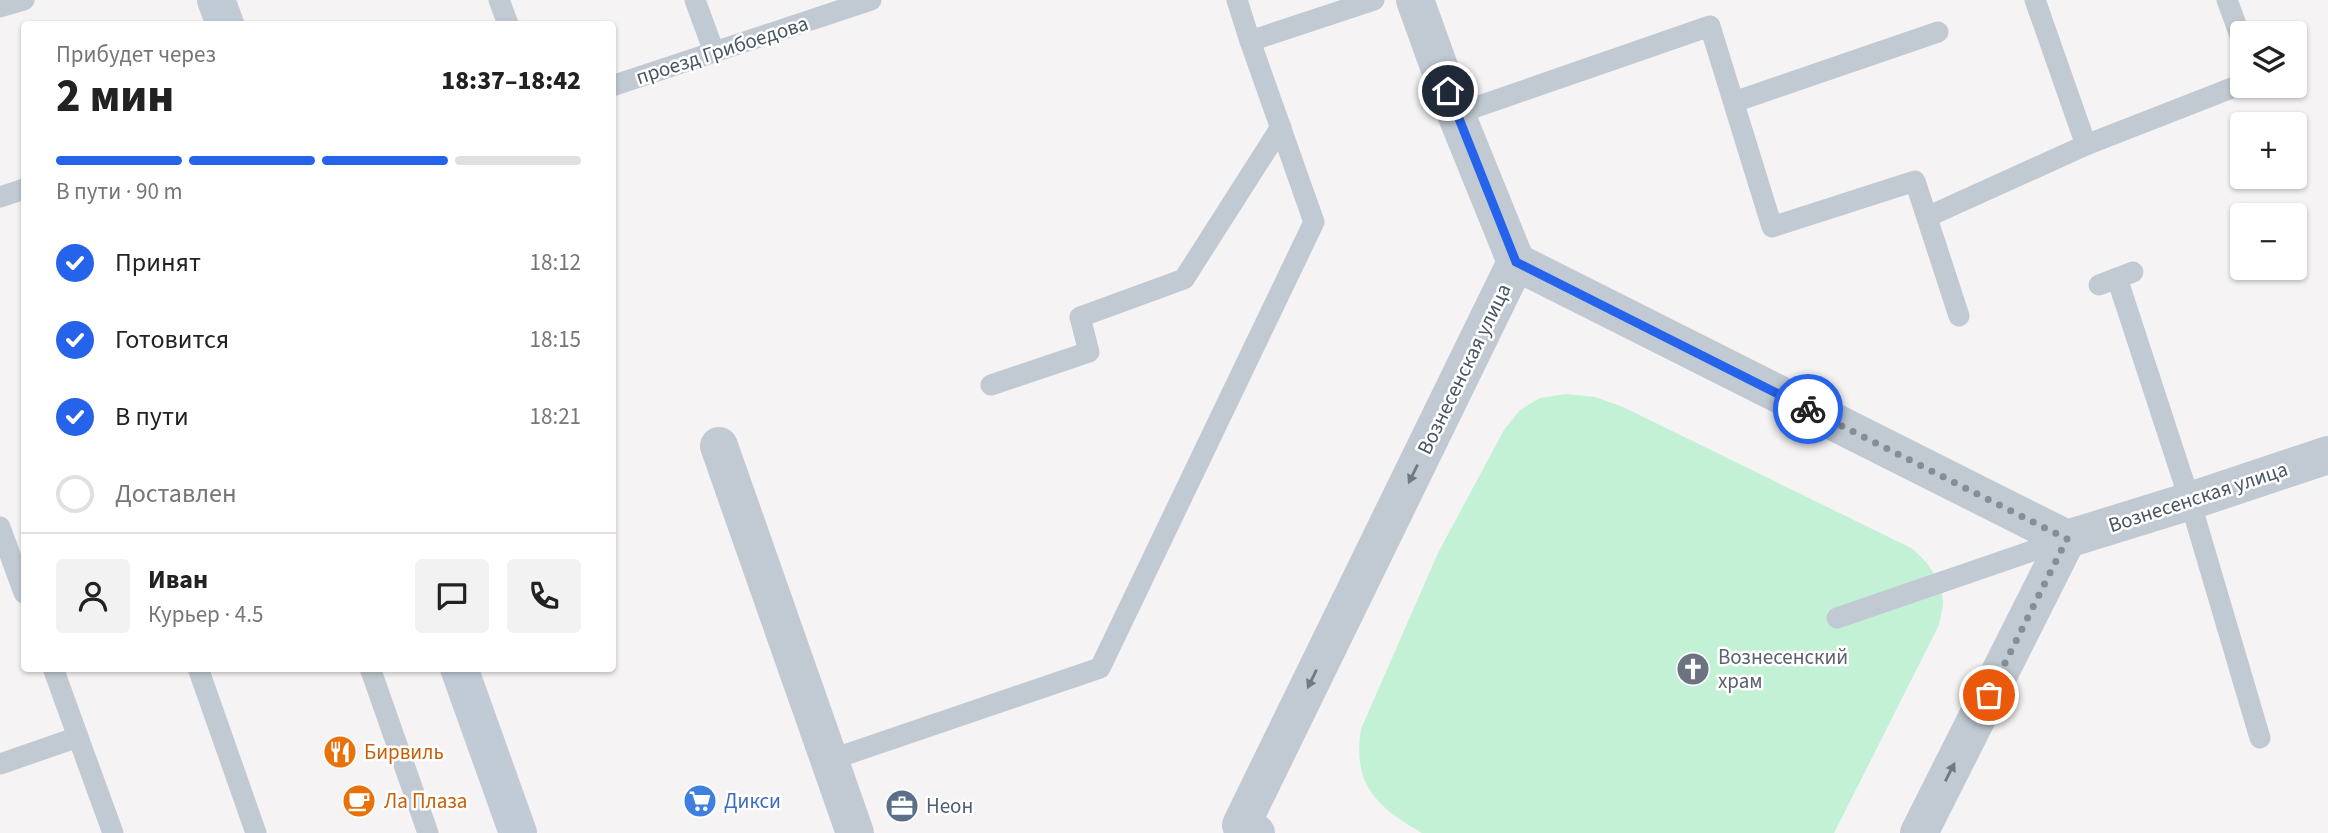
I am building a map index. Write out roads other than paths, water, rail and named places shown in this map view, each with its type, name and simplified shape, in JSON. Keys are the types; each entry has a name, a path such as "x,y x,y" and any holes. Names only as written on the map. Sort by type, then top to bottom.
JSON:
{"main road":[{"path":"216,0 224,21"},
{"path":"460,672 518,833"}],"street":[{"path":"1415,0 1456,114 1516,262"},
{"name":"Вознесенская улица","path":"1238,830 1516,262 2067,539 2328,455"},
{"path":"719,446 856,833"},
{"path":"1919,833 2067,539"}],"lane":[{"path":"0,7 24,0"},
{"path":"499,0 507,21"},
{"path":"695,0 714,52"},
{"name":"проезд Грибоедова","path":"616,85 871,0"},
{"path":"830,760 1100,668 1314,222 1237,0"},
{"path":"1250,41 1374,0"},
{"path":"2035,0 2086,145"},
{"path":"2227,0 2235,21"},
{"path":"1456,114 1710,26 1772,227 1915,181 1959,316"},
{"path":"1734,102 1938,32"},
{"path":"1927,217 2086,145 2230,89"},
{"path":"991,385 1089,352 1080,317 1184,279 1281,127"},
{"path":"0,197 21,190"},
{"path":"2116,278 2190,501 2260,738"},
{"path":"0,527 21,585"},
{"path":"1837,618 2067,539"},
{"path":"54,672 113,833"},
{"path":"199,672 256,833"},
{"path":"371,672 428,833"},
{"path":"0,764 78,737"}],"place":[{"name":"Вознесенский храм","path":"1693,669"},
{"name":"Бирвиль","path":"340,752"},
{"name":"Ла Плаза","path":"359,801"},
{"name":"Дикси","path":"700,801"},
{"name":"Неон","path":"902,806"}]}
